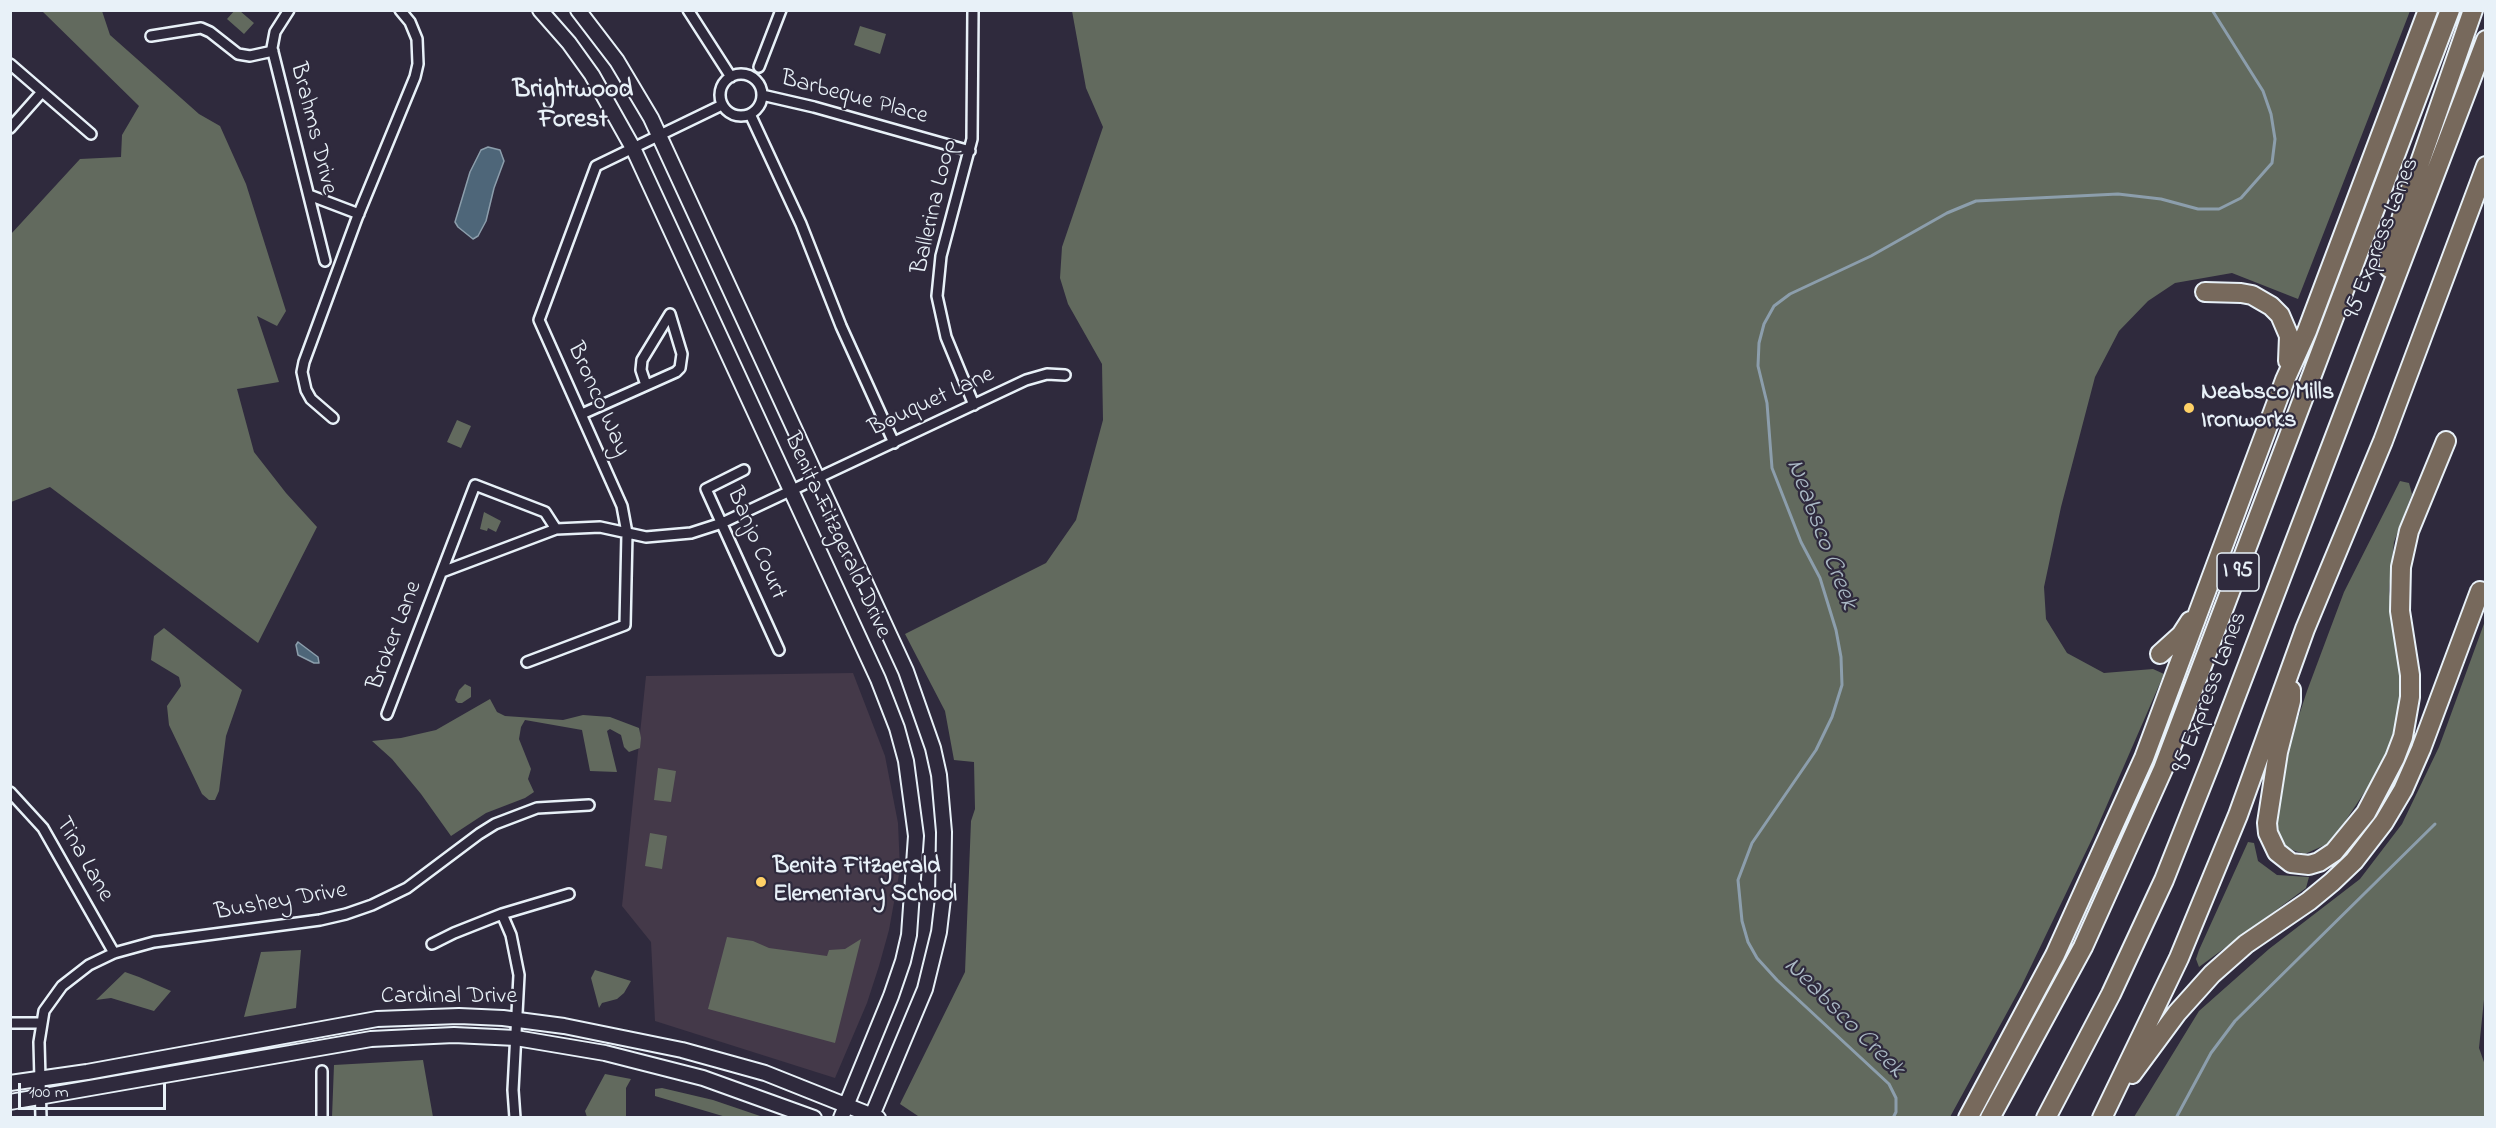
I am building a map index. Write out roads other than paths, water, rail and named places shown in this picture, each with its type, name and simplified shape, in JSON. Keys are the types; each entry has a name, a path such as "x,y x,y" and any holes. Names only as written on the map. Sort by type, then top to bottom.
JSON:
{"highway":[{"path":"1968,1118 2055,955 2122,812 2428,10"},
{"name":"I 95","path":"1990,1118 2083,947 2163,769 2450,10"},
{"path":"2391,285 2388,259 2473,10"},
{"name":"95 Express Lanes","path":"2046,1118 2111,994 2164,880 2216,751 2391,285 2486,40"},
{"path":"2106,1111 2164,990 2238,815 2291,666 2383,441 2486,166"},
{"path":"2474,199 2486,174"},
{"path":"2205,292 2230,291 2252,296 2271,306 2280,315 2289,336 2290,347 2285,381"},
{"path":"2291,666 2291,700 2278,752 2267,823 2268,833 2277,852 2291,863 2309,865 2319,862 2334,852 2366,813 2395,758 2403,737 2410,697 2410,675 2400,611 2400,567 2409,531 2446,441"},
{"path":"2160,654 2172,645 2185,628 2213,573"},
{"path":"2106,1111 2177,1013 2212,974 2246,944 2309,901 2332,882 2354,861 2384,822 2403,790 2421,749 2480,591"}],"main road":[{"name":"Benita Fitzgerald Drive","path":"540,10 592,75 633,148 888,704 906,761 914,814 915,876 909,935 903,962 841,1118"},
{"name":"Benita Fitzgerald Drive","path":"578,10 600,37 635,89 659,135 917,696 933,748 943,810 943,898 932,966 874,1117"},
{"name":"Cardinal Drive","path":"10,1083 377,1019 459,1016 517,1019 622,1037 700,1054 765,1073 847,1104 874,1117"},
{"name":"Cardinal Drive","path":"10,1102 371,1039 454,1035 516,1038 605,1053 703,1078 814,1118"}],"street":[{"name":"Brahms Drive","path":"289,10 274,36 273,51 325,261"},
{"path":"333,418 311,399 303,382 303,372 326,299 415,77 418,64 417,39 410,22 400,10"},
{"path":"688,10 731,77"},
{"path":"759,67 781,10"},
{"name":"Ballerina Loop","path":"973,10 973,131 970,151 941,256 937,296 946,337 974,405"},
{"path":"151,36 201,28 210,32 238,54 250,56 273,51"},
{"path":"10,64 91,135"},
{"path":"743,75 754,79 762,95 759,106 750,114 738,116 722,105 721,89 731,77 743,75"},
{"path":"10,128 42,92"},
{"name":"Barbeque Place","path":"762,95 814,106 970,151"},
{"path":"659,135 722,105"},
{"path":"750,114 801,224 841,326 894,443"},
{"name":"Bronco Way","path":"527,662 625,625 627,533 619,495 540,320 596,166 659,135"},
{"path":"309,195 359,214"},
{"path":"582,414 676,372 682,363 682,354 670,314 642,360 641,370 646,385"},
{"name":"Bouquet Lane","path":"818,478 1039,376 1065,375"},
{"name":"Banjo Court","path":"744,470 706,489 779,650"},
{"name":"Broker Lane","path":"442,572 556,530 600,527 646,537 691,533 722,523 818,478"},
{"name":"Broker Lane","path":"387,714 475,485 545,512 556,530"},
{"name":"Tina Lane","path":"10,792 43,828 114,953"},
{"name":"Bushey Drive","path":"41,1118 40,1023 50,1001 62,986 89,965 114,953 154,942 320,920 346,914 372,905 407,888 495,824 537,808 589,805"},
{"path":"432,944 502,914 569,894"},
{"path":"502,914 511,935 517,965 519,996 513,1090 515,1118"},
{"path":"10,1023 40,1023"},
{"path":"322,1071 322,1118"}],"water":[{"path":"488,147 500,150 504,161 494,188 486,221 478,236 473,239 455,222 470,172 481,150"},
{"path":"298,642 318,657 319,663 298,655 296,645"}],"waterway":[{"name":"Neabsco Creek","path":"1893,1118 1896,1112 1896,1098 1889,1084 1777,980 1757,958 1748,942 1742,921 1738,880 1752,843 1816,750 1832,717 1842,685 1841,657 1836,630 1820,578 1801,542 1772,468 1767,403 1758,366 1759,343 1764,324 1774,306 1790,294 1871,256 1947,213 1976,201 2118,194 2161,199 2198,209 2219,209 2241,198 2272,163 2275,139 2271,114 2263,91 2212,10"},
{"path":"2176,1118 2211,1053 2235,1021 2435,824"}],"place":[{"name":"Neabsco Mills Ironworks","path":"2189,408"},
{"name":"Benita Fitzgerald Elementary School","path":"761,882"}],"district":[{"name":"Brightwood Forest","path":"573,107"}]}
